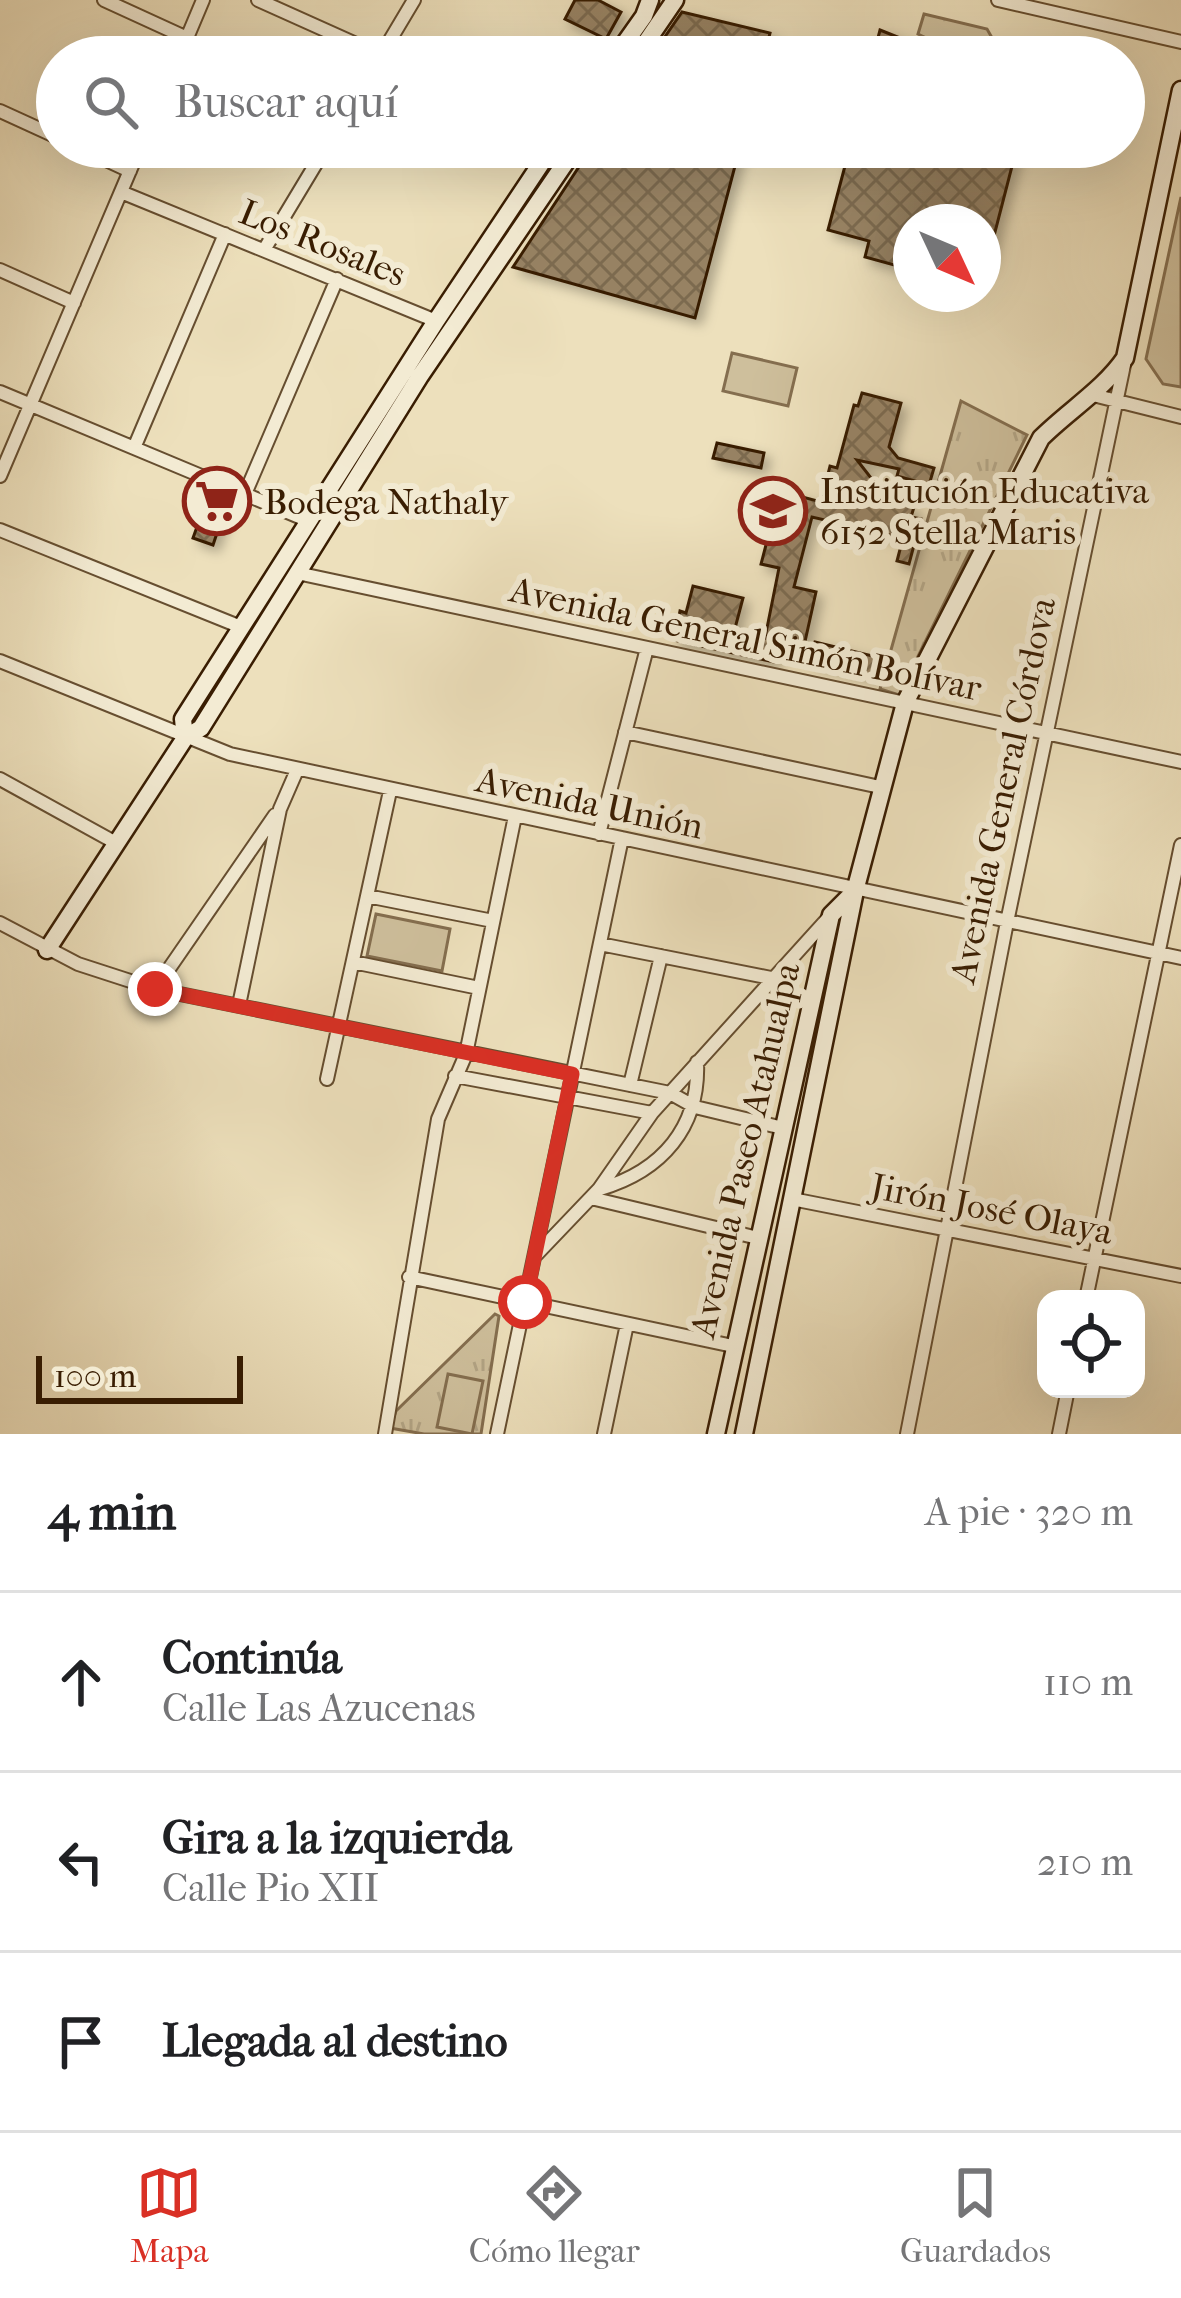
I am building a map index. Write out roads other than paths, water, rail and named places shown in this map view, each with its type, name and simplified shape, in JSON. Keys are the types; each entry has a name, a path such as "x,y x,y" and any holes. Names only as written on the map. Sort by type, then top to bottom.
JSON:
{"street":[{"path":"104,0 183,36"},
{"path":"188,36 203,0"},
{"path":"257,0 337,36"},
{"path":"393,36 414,0"},
{"path":"630,36 650,0"},
{"path":"650,36 675,0"},
{"path":"998,0 1181,42"},
{"name":"Avenida General Córdova","path":"907,1434 1007,922 1181,90"},
{"path":"0,111 36,127"},
{"path":"124,168 130,171"},
{"path":"0,476 131,168"},
{"path":"264,250 313,168"},
{"path":"185,738 183,718 538,168"},
{"path":"47,950 185,738 201,728 420,376 562,168"},
{"name":"Los Rosales","path":"121,192 436,321"},
{"path":"134,448 225,234"},
{"path":"0,270 74,303"},
{"path":"245,494 337,279"},
{"name":"Avenida Paseo Atahualpa","path":"744,1434 855,891 905,703 1041,438 1125,358"},
{"path":"0,392 309,521"},
{"path":"1090,394 1181,417"},
{"path":"0,530 241,627"},
{"name":"Avenida General Simón Bolívar","path":"297,573 1181,762"},
{"path":"599,834 647,647"},
{"name":"Avenida Unión","path":"0,661 230,754 1181,958"},
{"path":"626,732 880,787"},
{"path":"155,989 280,809 297,770"},
{"path":"0,779 116,844"},
{"path":"327,1079 390,790"},
{"path":"239,1005 280,809"},
{"path":"385,1434 438,1119 466,1054 515,816"},
{"path":"497,1434 622,838"},
{"path":"1088,1290 1181,845"},
{"path":"534,1257 595,1193 652,1113 855,891"},
{"path":"367,896 494,921"},
{"name":"Avenida Paseo Atahualpa","path":"716,1434 831,915"},
{"path":"0,923 47,950 155,989 670,1093 695,1107 783,1128"},
{"path":"600,944 771,978"},
{"path":"630,1085 661,956"},
{"path":"352,962 479,988"},
{"path":"595,1193 649,1167 672,1143 695,1107 697,1062"},
{"path":"455,1076 652,1113"},
{"path":"595,1193 758,1238"},
{"name":"Jirón José Olaya","path":"792,1199 1181,1276"},
{"path":"409,1277 733,1346"},
{"path":"604,1434 627,1324"},
{"path":"1059,1434 1066,1398"}],"place":[{"name":"Bodega Nathaly","path":"217,501"},
{"name":"Institución Educativa 6152 Stella Maris","path":"773,511"}]}
